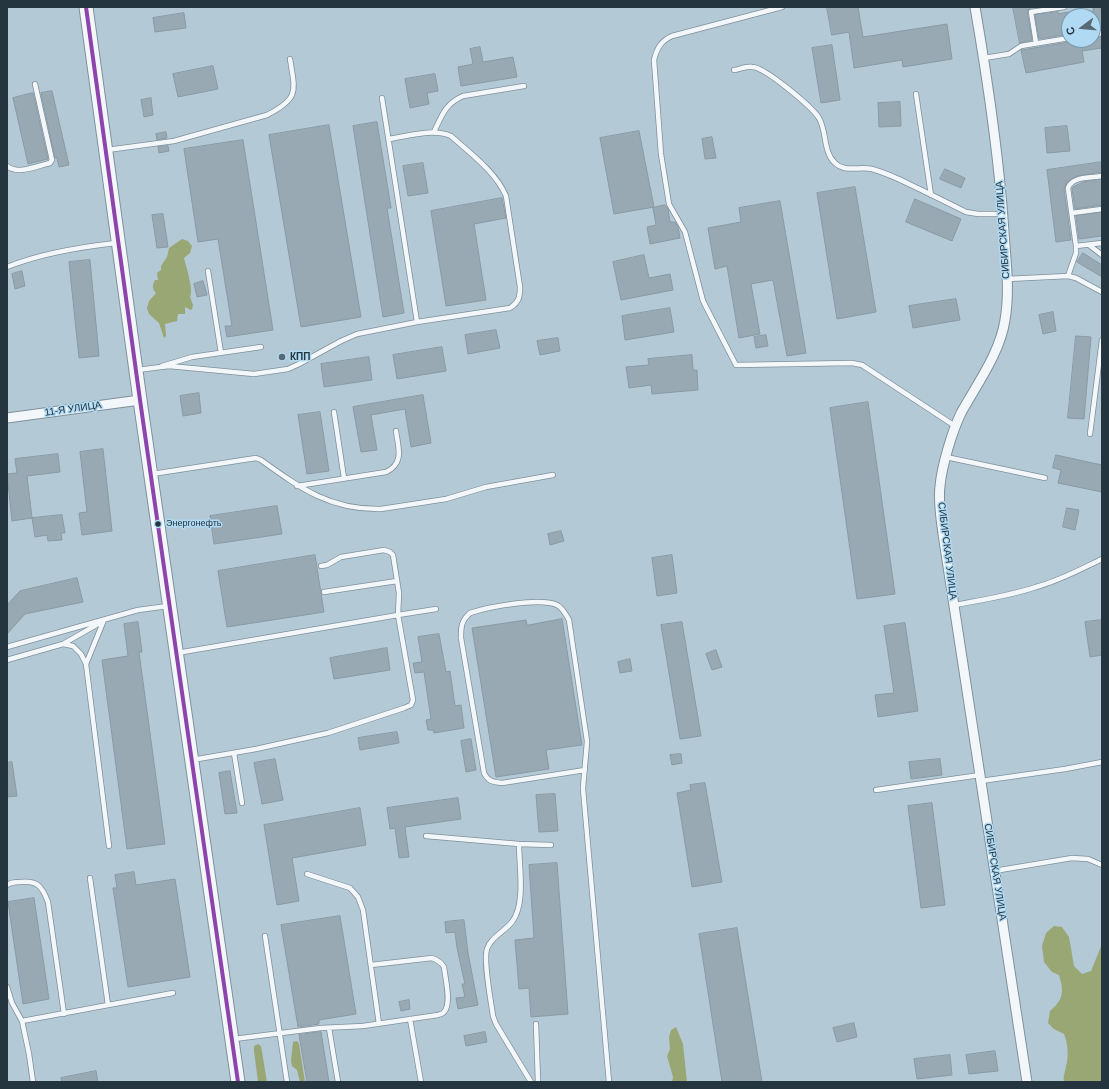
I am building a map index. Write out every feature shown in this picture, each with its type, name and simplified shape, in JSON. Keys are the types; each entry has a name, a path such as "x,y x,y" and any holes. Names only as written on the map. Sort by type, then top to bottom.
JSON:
{"street":[{"path":"86,7 140,400 238,1082"},
{"name":"СИБИРСКАЯ УЛИЦА","path":"975,7 996,140 1003,214 1007,305 1002,335 956,426 946,457 940,486 940,508 1027,1082"},
{"name":"11-Я УЛИЦА","path":"7,418 140,400"}],"lane":[{"path":"782,7 672,36 665,39 656,52 654,60 661,154 669,204 685,232 703,301 736,365 852,363 862,365 956,426"},
{"path":"1036,44 1031,12 1064,7"},
{"path":"984,58 1009,54 1021,46 1061,39"},
{"path":"106,150 174,141 267,115 288,102 292,96 294,87 290,59"},
{"path":"734,70 752,66 761,70 771,76 813,109 823,128 828,153 833,162 840,167 848,169 870,168 888,174 966,212 978,214 1003,214"},
{"path":"7,166 11,169 18,170 50,163 52,160 36,84"},
{"path":"434,132 447,107 454,100 463,96 524,86"},
{"path":"916,94 931,195"},
{"path":"382,98 417,322"},
{"path":"136,371 169,366 224,372 264,373 288,369 357,334 417,322 510,308 517,304 520,297 520,287 506,196 501,185 494,176 451,136 442,132 389,139"},
{"path":"1068,276 1076,254 1076,246 1068,188 1072,181 1102,176"},
{"path":"1072,213 1102,209"},
{"path":"7,267 37,256 118,243"},
{"path":"1076,246 1102,243"},
{"path":"1089,245 1102,255"},
{"path":"208,271 221,353"},
{"path":"1007,279 1068,276 1076,278 1102,292"},
{"path":"1090,434 1102,340"},
{"path":"158,367 170,362 261,347"},
{"path":"334,412 344,478"},
{"path":"297,486 386,472 392,469 399,457 396,431"},
{"path":"946,457 1045,478"},
{"path":"151,475 256,458 297,486 323,498 356,508 381,509 446,499 486,487 552,475"},
{"path":"192,760 262,748 328,733 411,705 413,700 398,615 399,593 393,555 384,550 341,557 327,565 321,566"},
{"path":"954,605 1010,595 1038,587 1102,559"},
{"path":"324,592 397,581"},
{"path":"584,770 502,783 488,780 484,773 460,638 463,619 470,613 526,602 540,602 557,605 565,612 569,620 586,741 583,789 609,1082"},
{"path":"7,647 138,610 170,606"},
{"path":"177,653 436,609"},
{"path":"7,660 63,644 104,620"},
{"path":"86,664 104,620"},
{"path":"63,644 73,646 81,654 86,664 109,846"},
{"path":"234,753 242,803"},
{"path":"876,790 1065,769 1102,762"},
{"path":"426,836 518,844 551,845"},
{"path":"518,844 520,901 509,926 489,944 486,958 493,1016 496,1024 531,1082"},
{"path":"994,871 1072,858 1088,859 1102,865"},
{"path":"307,874 350,888 358,896 363,910 379,1024"},
{"path":"90,878 108,1005"},
{"path":"7,885 11,883 32,882 39,885 45,894 48,902 64,1014"},
{"path":"265,936 287,1082"},
{"path":"232,1039 279,1032 379,1024 438,1015 444,1012 448,1000 444,967 441,963 432,958 371,965"},
{"path":"7,987 12,1004 22,1021 33,1082"},
{"path":"22,1021 173,993"},
{"path":"410,1019 421,1082"},
{"path":"536,1024 538,1082"},
{"path":"329,1028 338,1082"}],"green space":[{"path":"182,239 188,241 192,246 190,253 184,258 191,289 190,297 193,305 191,310 185,307 185,314 178,314 177,321 165,324 166,336 164,338 159,323 149,314 147,308 149,301 156,293 153,288 153,284 155,280 158,280 157,273 161,270 161,266 167,257 169,248"},
{"path":"1054,926 1062,927 1069,937 1074,966 1082,974 1091,971 1102,944 1102,1082 1064,1082 1068,1054 1064,1034 1054,1029 1048,1023 1050,1011 1058,1003 1062,995 1062,986 1059,975 1052,972 1044,962 1042,946 1046,933"},
{"path":"676,1027 683,1044 687,1082 672,1082 673,1077 667,1056 670,1049 669,1037 671,1030"},
{"path":"297,1041 299,1044 305,1082 300,1082 297,1070 292,1066 291,1060 293,1042"},
{"path":"258,1044 261,1046 267,1082 258,1082 254,1046"}],"building":[{"path":"827,7 858,7 863,37 947,24 952,59 903,67 902,60 854,68 849,32 832,35"},
{"path":"1013,7 1039,7 1030,8 1027,11 1032,40 1020,43"},
{"path":"1102,7 1101,29 1101,8 1098,8"},
{"path":"1058,12 1058,14 1061,13 1061,35 1039,39 1035,15"},
{"path":"184,13 186,28 155,32 153,18"},
{"path":"1101,37 1102,48 1082,51 1084,62 1026,73 1021,50 1061,43 1061,48 1101,48"},
{"path":"832,45 840,100 821,103 812,48"},
{"path":"480,47 483,62 513,57 517,77 461,86 458,67 473,64 470,49"},
{"path":"213,66 218,89 178,97 173,74"},
{"path":"435,74 438,91 427,93 429,104 410,108 405,79"},
{"path":"52,91 69,165 59,167 57,158 55,158 41,93"},
{"path":"33,93 48,159 28,164 13,98"},
{"path":"151,98 153,115 144,117 141,100"},
{"path":"900,102 901,126 879,127 878,103"},
{"path":"377,122 391,208 387,208 404,313 383,317 353,126"},
{"path":"329,125 361,317 301,327 269,135"},
{"path":"1067,126 1070,151 1047,153 1045,128"},
{"path":"639,131 654,207 614,214 600,138"},
{"path":"166,132 167,138 157,140 156,134"},
{"path":"712,137 716,158 705,159 702,139"},
{"path":"243,140 273,330 227,337 225,326 232,326 218,239 198,242 184,149"},
{"path":"168,146 169,151 159,153 158,147"},
{"path":"1102,162 1102,172 1077,176 1067,182 1064,189 1071,240 1056,242 1047,170"},
{"path":"423,163 428,193 408,196 403,166"},
{"path":"945,169 965,178 961,188 940,179"},
{"path":"1102,180 1102,205 1075,209 1073,187 1083,182"},
{"path":"855,187 876,312 837,319 817,193"},
{"path":"502,198 506,218 474,224 486,300 446,306 431,211"},
{"path":"915,199 961,219 952,241 906,222"},
{"path":"780,201 806,353 787,356 773,280 751,284 760,334 739,338 727,266 715,269 708,228 741,222 739,208"},
{"path":"665,205 668,209 670,222 675,222 678,227 680,238 650,244 647,227 656,225 653,208"},
{"path":"1102,213 1102,236 1079,239 1076,216"},
{"path":"163,214 168,247 157,248 152,215"},
{"path":"1083,253 1102,265 1102,277 1077,262"},
{"path":"644,255 649,278 670,274 673,290 621,300 613,262"},
{"path":"90,260 99,356 79,358 69,262"},
{"path":"22,271 25,286 15,289 12,274"},
{"path":"203,281 207,295 197,297 194,284"},
{"path":"956,299 960,320 913,328 909,306"},
{"path":"670,308 674,332 625,340 622,316"},
{"path":"1053,312 1056,331 1043,334 1039,315"},
{"path":"496,330 500,348 468,354 465,335"},
{"path":"766,335 768,346 756,348 754,337"},
{"path":"1076,336 1091,337 1084,419 1068,418"},
{"path":"558,338 560,351 540,355 537,341"},
{"path":"442,347 446,371 397,379 393,355"},
{"path":"692,355 693,370 697,370 698,390 652,394 651,385 629,388 626,367 649,365 648,359"},
{"path":"369,357 372,380 324,387 321,364"},
{"path":"199,393 201,413 183,416 180,396"},
{"path":"423,395 431,443 411,447 405,409 371,415 377,450 361,452 353,407"},
{"path":"868,402 895,594 857,599 830,408"},
{"path":"320,412 329,471 307,474 298,415"},
{"path":"103,449 112,531 82,535 79,513 87,512 80,452"},
{"path":"58,454 60,472 27,476 32,518 12,521 7,474 17,473 15,459"},
{"path":"1056,455 1102,465 1102,492 1058,483 1061,470 1053,468"},
{"path":"277,506 282,534 214,544 210,516"},
{"path":"1067,508 1079,510 1075,530 1063,527"},
{"path":"62,515 65,533 61,533 62,540 48,541 47,535 35,537 32,518"},
{"path":"561,531 564,541 550,545 548,534"},
{"path":"315,555 324,612 227,627 218,571"},
{"path":"672,555 677,593 657,596 652,558"},
{"path":"77,578 83,602 25,614 7,634 7,605 20,591"},
{"path":"562,619 582,745 546,750 549,769 496,777 472,628 526,620 527,625"},
{"path":"1102,620 1102,655 1090,657 1085,622"},
{"path":"138,622 142,652 139,652 165,844 127,849 102,660 128,656 124,624"},
{"path":"682,622 701,736 680,739 661,625"},
{"path":"905,623 918,711 878,717 875,695 894,693 884,626"},
{"path":"439,634 446,672 450,671 455,706 461,705 464,728 434,733 433,730 428,730 426,720 431,719 424,672 415,673 413,663 422,662 418,637"},
{"path":"387,648 390,670 334,679 330,658"},
{"path":"716,650 722,667 712,670 706,654"},
{"path":"630,659 632,671 620,673 618,662"},
{"path":"397,732 399,743 360,750 358,738"},
{"path":"471,739 476,770 466,772 461,741"},
{"path":"681,754 682,763 672,765 670,755"},
{"path":"275,759 283,800 262,804 254,763"},
{"path":"940,759 942,775 911,779 909,762"},
{"path":"12,762 17,796 7,797 7,763"},
{"path":"230,771 237,813 225,814 219,773"},
{"path":"705,783 722,882 692,887 677,793 691,790 690,785"},
{"path":"555,794 558,831 539,832 536,795"},
{"path":"458,798 461,819 405,827 409,857 399,858 395,828 390,829 387,808"},
{"path":"932,803 945,905 921,908 908,806"},
{"path":"360,808 366,845 292,858 299,901 277,905 264,825"},
{"path":"557,863 568,1014 531,1017 529,988 519,989 515,940 534,938 529,865"},
{"path":"134,872 136,885 175,879 190,977 128,987 113,888 117,888 115,875"},
{"path":"34,898 49,999 23,1004 8,902"},
{"path":"340,916 356,1014 319,1020 319,1024 298,1027 281,925"},
{"path":"464,920 468,953 478,1005 458,1009 456,998 465,997 462,984 465,984 455,932 446,933 445,922"},
{"path":"737,928 762,1082 722,1082 699,934"},
{"path":"409,1000 410,1009 401,1011 399,1002"},
{"path":"854,1023 857,1037 837,1042 833,1028"},
{"path":"321,1032 329,1082 307,1082 299,1035"},
{"path":"485,1032 487,1042 466,1046 464,1036"},
{"path":"995,1051 998,1071 969,1074 966,1055"},
{"path":"950,1055 952,1075 917,1079 914,1059"},
{"path":"96,1071 98,1082 62,1082 61,1078"}],"transit line":[{"path":"86,7 140,400 238,1082"}],"place":[{"name":"КПП","path":"282,357"},
{"name":"Энергонефть","path":"158,524"}]}
